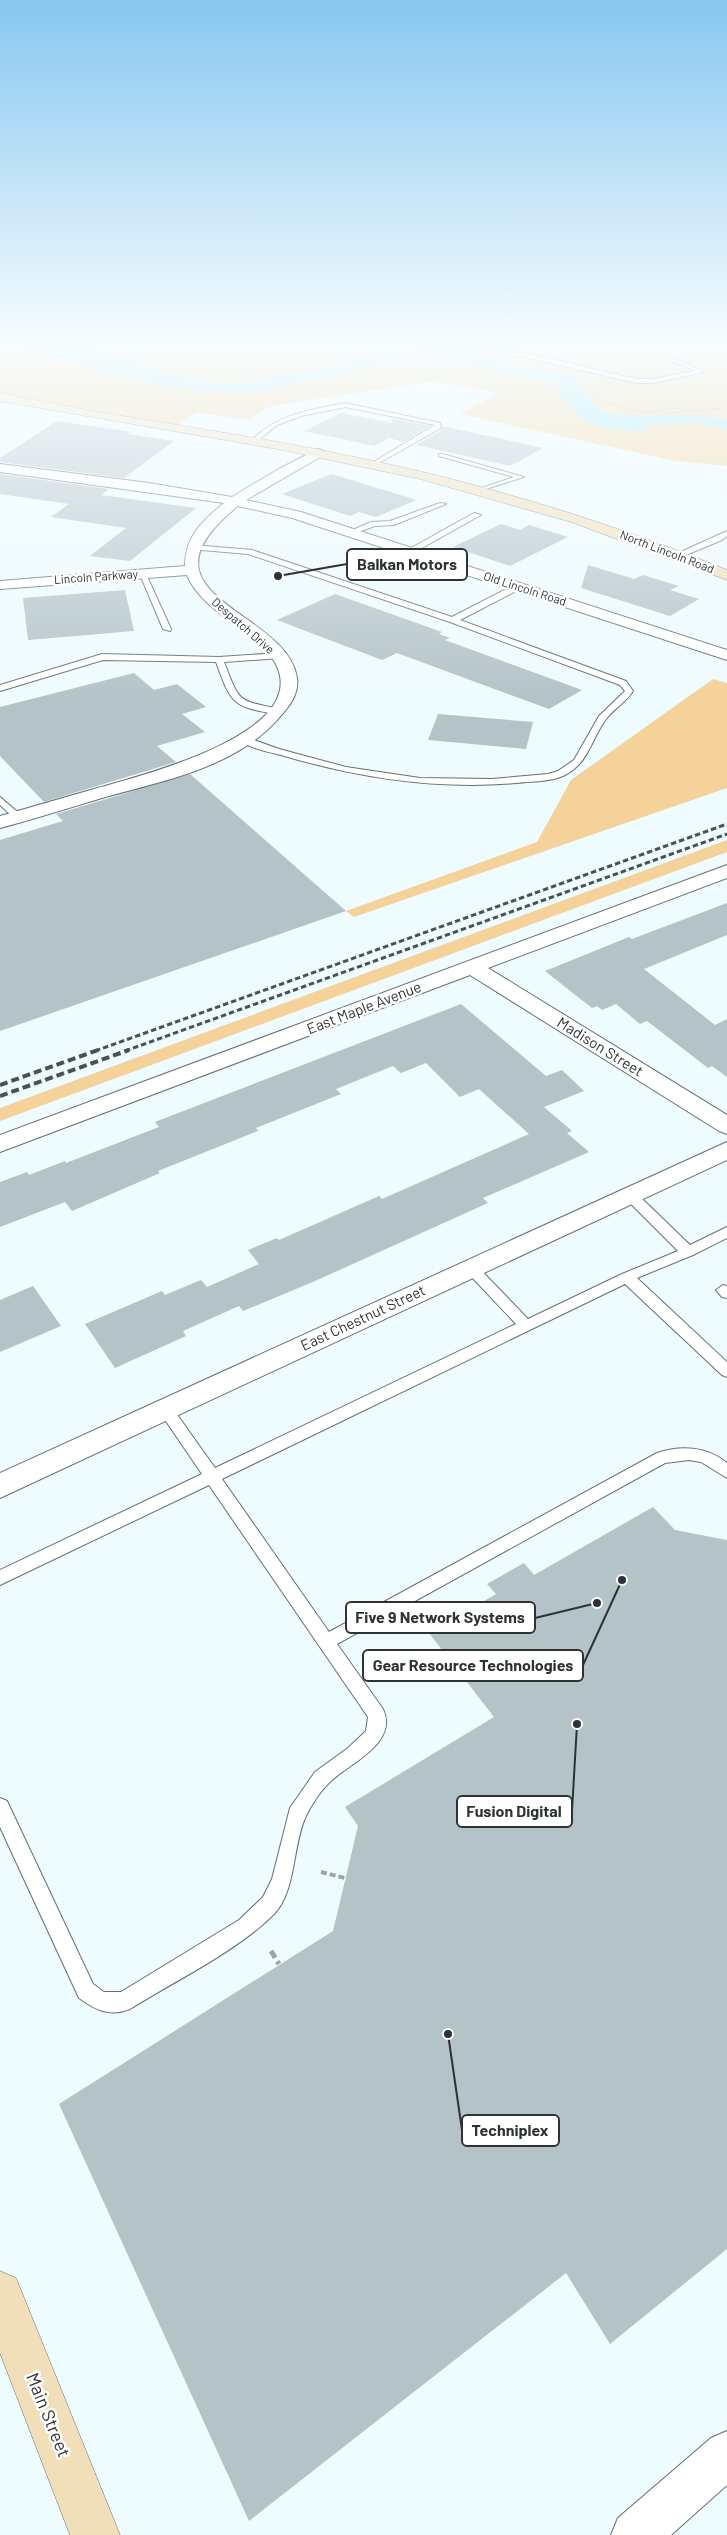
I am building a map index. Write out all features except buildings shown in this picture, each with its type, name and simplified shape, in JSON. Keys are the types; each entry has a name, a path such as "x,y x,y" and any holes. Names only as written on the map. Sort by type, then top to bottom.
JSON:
{"street":[{"path":"192,570 190,557 192,547 211,521 236,500 300,463"},
{"name":"North Lincoln Road","path":"364,463 481,490 568,515 678,555 727,576"},
{"path":"0,468 236,500"},
{"name":"Old Lincoln Road","path":"236,500 296,515 727,655"},
{"name":"Lincoln Parkway","path":"0,585 192,570"},
{"name":"Despatch Drive","path":"0,822 183,768 211,757 255,731 276,711 288,692 289,681 286,669 278,656 201,587 192,570"},
{"name":"East Maple Avenue","path":"0,1144 727,872"},
{"name":"Madison Street","path":"472,967 727,1126"},
{"name":"East Chestnut Street","path":"0,1486 727,1150"},
{"name":"Main Street","path":"0,2294 96,2535"},
{"path":"635,2535 727,2454"}],"lane":[{"path":"472,463 521,477 481,490"},
{"path":"350,533 374,524 391,523 442,504"},
{"path":"408,552 477,515"},
{"path":"678,555 727,533"},
{"path":"192,547 249,552 453,620 623,682 629,691 624,701 604,716 592,733 587,752 578,763 559,774 512,781 457,784 394,777 322,764 271,750 243,739"},
{"path":"142,574 166,629"},
{"path":"453,620 517,587"},
{"path":"0,688 102,657 219,660 278,656"},
{"path":"219,660 235,698 241,704 276,711"},
{"path":"0,800 18,817"},
{"path":"630,1195 688,1252"},
{"path":"0,1578 210,1475 627,1277 688,1252 727,1232"},
{"path":"471,1268 526,1325"},
{"path":"627,1277 727,1371"},
{"path":"0,1807 86,1990 101,2002 123,2002 246,1927 270,1904 281,1880 297,1814 321,1778 354,1754 374,1734 377,1715 166,1410"},
{"path":"326,1642 662,1458 691,1453 714,1459 727,1472"}],"path":[{"path":"321,1872 345,1878"},
{"path":"272,1951 279,1964"}],"shaded area":[{"path":"699,463 727,463 727,466"},
{"path":"713,679 727,683 727,788 354,917 346,911 537,842 571,780"},
{"path":"727,840 727,852 0,1121 0,1108"}],"railway":[{"path":"95,1051 727,824"},
{"path":"125,1051 727,834"},
{"path":"0,1085 98,1050"},
{"path":"0,1096 129,1050"}],"place":[{"name":"Balkan Motors","path":"278,576"},
{"name":"Gear Resource Technologies","path":"622,1580"},
{"name":"Five 9 Network Systems","path":"597,1603"},
{"name":"Fusion Digital","path":"577,1724"},
{"name":"Techniplex","path":"448,2034"}]}
